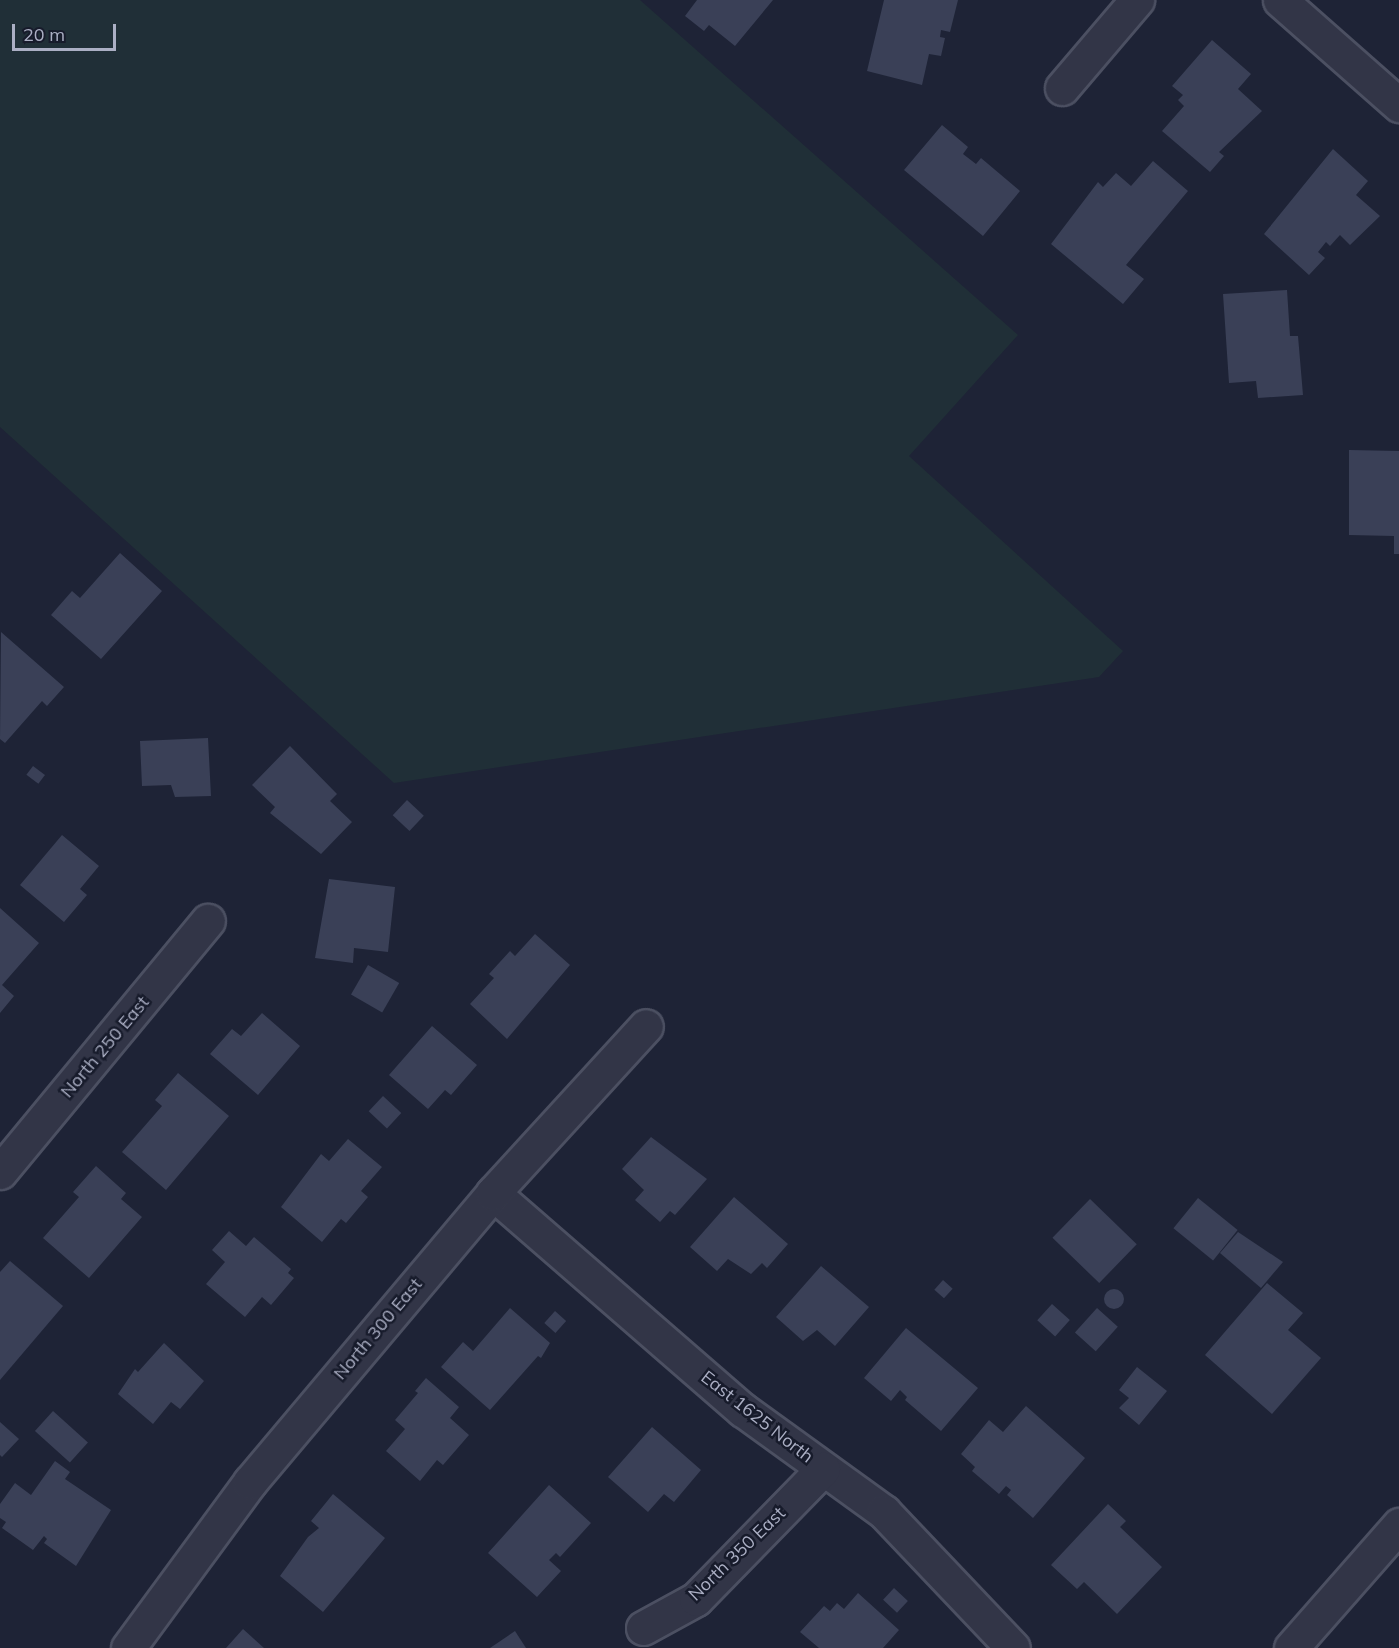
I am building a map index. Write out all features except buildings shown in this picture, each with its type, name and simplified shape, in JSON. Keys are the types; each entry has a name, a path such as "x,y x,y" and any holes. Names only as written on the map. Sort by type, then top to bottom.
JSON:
{"street":[{"path":"1062,88 1137,0"},
{"path":"1280,0 1399,105"},
{"name":"North 250 East","path":"0,1172 208,921"},
{"name":"North 300 East","path":"128,1648 250,1482 493,1193 646,1026"},
{"name":"East 1625 North","path":"493,1193 743,1410 884,1512 1013,1648"},
{"name":"North 350 East","path":"643,1628 696,1599 823,1469"},
{"path":"1291,1648 1399,1525"}],"shaded area":[{"path":"0,0 640,0 1018,335 909,456 1123,651 1099,677 394,783 0,427"}]}
